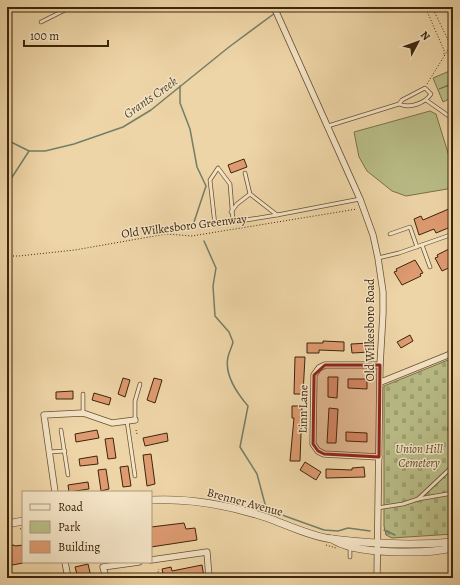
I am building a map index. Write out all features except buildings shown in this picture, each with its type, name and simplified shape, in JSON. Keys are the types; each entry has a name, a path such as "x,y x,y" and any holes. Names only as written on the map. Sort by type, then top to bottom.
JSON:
{"street":[{"name":"Old Wilkesboro Road","path":"274,7 360,199 373,235 378,258 383,292 380,365 381,382 377,547 378,578"},
{"path":"381,382 453,353"},
{"name":"Linn Lane","path":"379,457 324,454 313,444 314,375 319,368 325,365 380,365"},
{"path":"55,491 44,415 83,413 112,423 135,420"},
{"name":"Brenner Avenue","path":"152,500 190,500 211,503 258,515 332,539 377,547 413,552 453,548"},
{"path":"7,524 22,521"},
{"name":"Brenner Avenue","path":"332,539 339,544 350,546 377,547 411,546 453,542"},
{"path":"152,560 207,552 209,578"},
{"path":"65,563 68,578"},
{"path":"106,578 104,567 132,563"}],"lane":[{"path":"41,22 71,7"},
{"path":"328,126 399,104 402,100 425,88 431,94 426,100 405,107 399,104"},
{"path":"426,100 453,119"},
{"path":"233,221 230,184 218,168 210,180 215,225 360,199"},
{"path":"245,173 250,194 277,215"},
{"path":"232,212 237,204 250,194"},
{"path":"390,234 410,227 417,247"},
{"path":"378,258 417,247 453,234"},
{"path":"422,245 430,267"},
{"path":"135,420 135,400 140,384"},
{"path":"83,394 83,413"},
{"path":"127,421 135,476"},
{"path":"449,429 453,434"},
{"path":"61,430 68,475"},
{"path":"49,452 65,451"},
{"path":"418,499 453,466"},
{"path":"378,508 453,493"},
{"path":"350,546 350,557"}],"path":[{"path":"432,7 453,50"},
{"path":"426,9 444,50 444,55"},
{"path":"425,88 451,45"},
{"name":"Old Wilkesboro Greenway","path":"7,256 68,251 166,234 192,236 363,208"},
{"path":"136,430 137,434"},
{"path":"324,544 339,549"},
{"path":"156,578 159,569"}],"highlighted area":[{"path":"325,365 380,365 379,457 324,454 318,451 313,444 314,375"}],"green space":[{"path":"452,70 453,83 439,89 453,84 453,97 443,102 433,78"},
{"path":"430,111 436,114 453,169 453,188 406,196 392,191 367,171 359,157 354,132"},
{"name":"Union Hill Cemetery","path":"453,358 453,534 392,538 386,535 384,526 384,386"}],"waterway":[{"name":"Grants Creek","path":"278,11 283,7"},
{"name":"Grants Creek","path":"7,140 29,151 45,151 74,144 123,127 151,110 229,47 275,13"},
{"path":"180,86 180,103 190,129 197,167 206,186 194,222"},
{"path":"7,185 29,151"},
{"path":"204,241 216,268 213,286 215,316 229,332 233,342 228,357 228,370 232,383 248,406 240,447 257,474 268,510 324,530 338,531 348,528 370,531"},
{"path":"384,530 395,535"}]}
